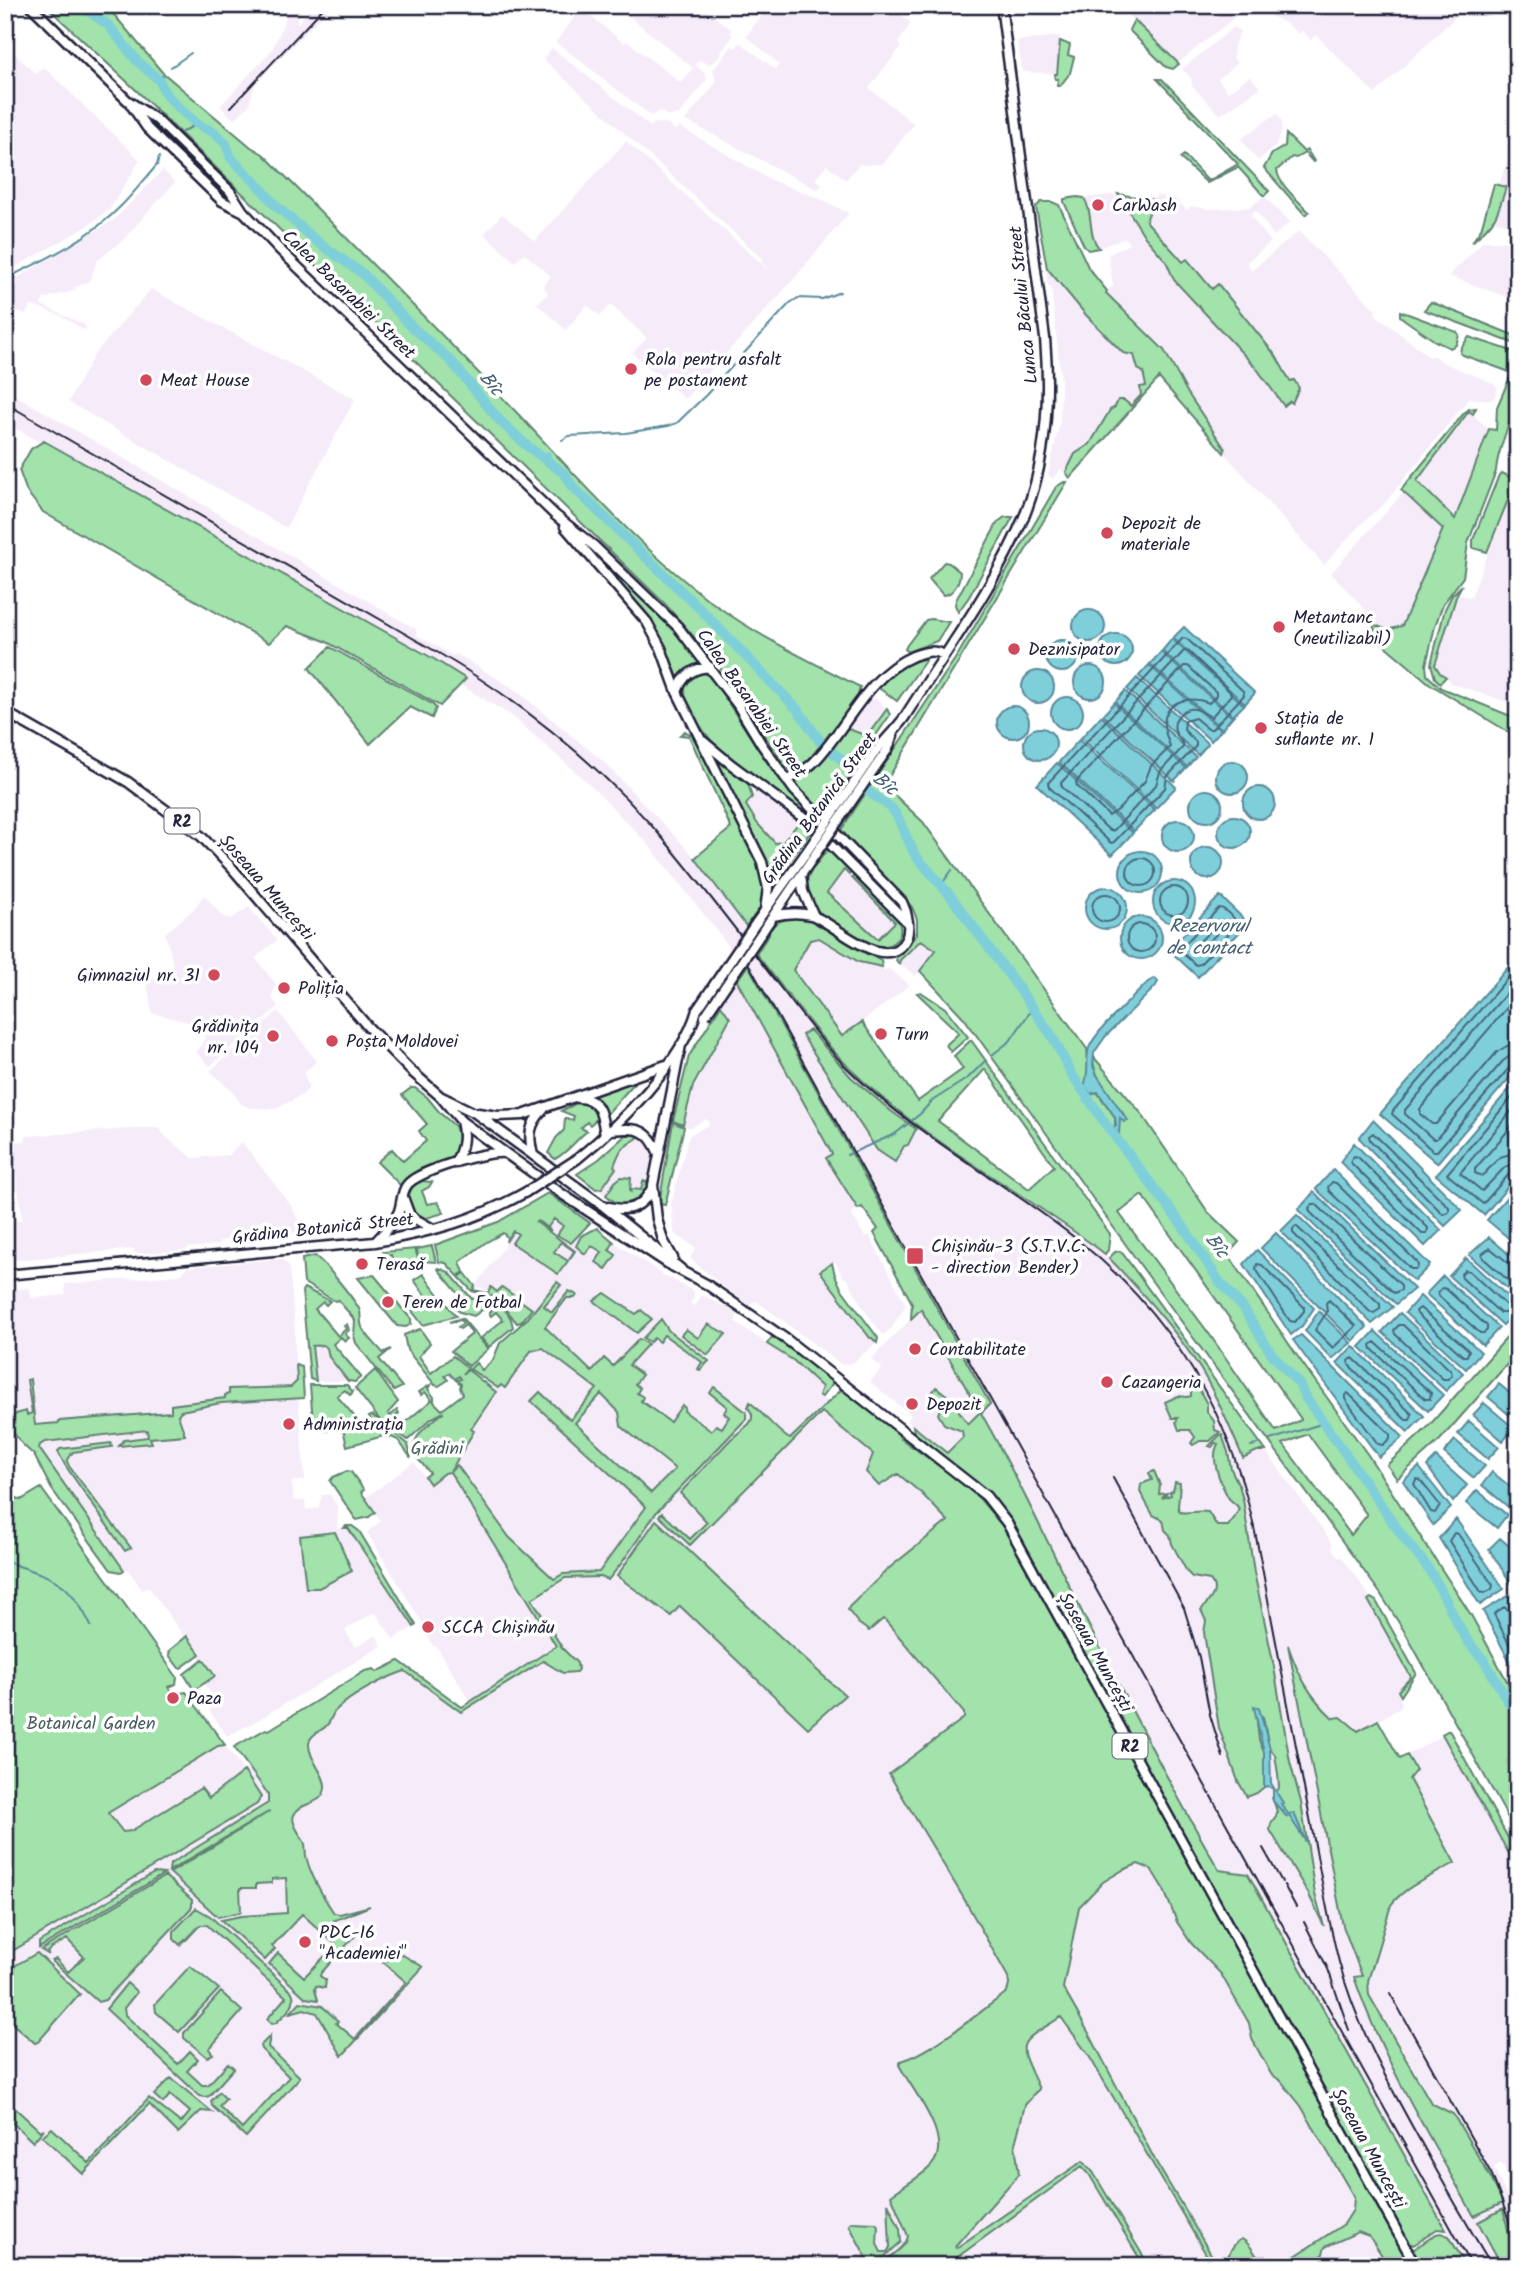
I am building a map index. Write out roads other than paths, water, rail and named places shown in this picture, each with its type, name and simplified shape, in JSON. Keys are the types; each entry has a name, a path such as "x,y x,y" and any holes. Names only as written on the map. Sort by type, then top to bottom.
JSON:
{"main road":[{"name":"Calea Basarabiei Street","path":"30,5 127,100 147,128 222,201 243,211"},
{"name":"Lunca Bâcului Street","path":"894,732 981,597 1009,547 1026,510 1047,420 1048,366 1045,338 1001,5"},
{"name":"Calea Basarabiei Street","path":"127,100 157,120 230,191 243,211 296,265 555,515 594,546 678,627 737,704 762,746 787,780 902,902 907,922"},
{"path":"147,128 157,120"},
{"path":"205,183 211,182 214,176"},
{"name":"Calea Basarabiei Street","path":"555,515 648,622 677,692 701,739 805,819 907,922"},
{"path":"787,780 815,760 886,671 908,658 928,651 944,655"},
{"path":"677,692 681,680 688,674 703,667 710,667"},
{"name":"Șoseaua Muncești","path":"5,712 136,787 201,836 232,868 368,1027 440,1096 461,1121 562,1195 674,1261 684,1271"},
{"name":"Grădina Botanică Street","path":"692,1027 705,1016 764,929 769,913 872,763 888,749 894,732"},
{"path":"701,739 762,862 768,888 769,913 814,916 869,949 881,952 890,952 903,943 907,935 907,922"},
{"name":"Grădina Botanică Street","path":"5,1275 375,1242 436,1230 477,1216 526,1192 577,1159 608,1133 643,1096 681,1045 692,1027 697,1010 756,923 769,913 801,875 809,856"},
{"path":"801,875 806,900 814,916"},
{"path":"895,910 902,908 902,902"},
{"path":"646,1210 681,1045"},
{"path":"475,1113 512,1116 544,1109 666,1065"},
{"name":"Șoseaua Muncești","path":"440,1096 475,1113 602,1205 670,1265 684,1271 749,1313 804,1352 965,1478 997,1509 1014,1535 1416,2266"},
{"path":"573,1099 582,1098 595,1103 608,1133 630,1128 642,1131 650,1138 659,1154"},
{"path":"533,1155 529,1140 530,1126 544,1109"},
{"path":"455,1163 463,1144 461,1121"},
{"path":"375,1242 398,1213 408,1183 412,1180 485,1153 504,1153"},
{"path":"653,1185 646,1210 660,1229 674,1261"},
{"path":"403,1195 410,1216 422,1225 436,1230"},
{"path":"602,1205 622,1210 646,1210"},
{"path":"650,1248 660,1229"}],"water":[{"path":"1089,610 1100,615 1105,626 1100,637 1089,642 1078,637 1073,626 1078,615"},
{"path":"1184,627 1255,693 1245,704 1173,638"},
{"path":"1116,634 1127,639 1132,650 1127,661 1116,666 1105,661 1100,650 1105,639"},
{"path":"1172,639 1244,705 1233,716 1162,651"},
{"path":"1062,640 1073,645 1078,656 1073,667 1062,672 1051,667 1046,656 1051,645"},
{"path":"1161,652 1232,717 1222,729 1150,664"},
{"path":"1149,665 1221,730 1211,741 1139,676"},
{"path":"1090,666 1101,671 1106,682 1101,693 1090,698 1079,693 1074,682 1079,671"},
{"path":"1038,671 1049,676 1054,687 1049,698 1038,703 1027,698 1022,687 1027,676"},
{"path":"1137,678 1208,744 1198,755 1127,689"},
{"path":"1125,691 1196,757 1187,767 1115,702"},
{"path":"1067,697 1078,702 1083,713 1078,724 1067,729 1056,724 1051,713 1056,702"},
{"path":"1114,703 1186,768 1174,781 1103,715"},
{"path":"1013,706 1024,711 1029,722 1024,733 1013,738 1002,733 997,722 1002,711"},
{"path":"1101,716 1176,787 1156,808 1081,738"},
{"path":"1040,728 1051,733 1056,744 1051,755 1040,760 1029,755 1024,744 1029,733"},
{"path":"1079,740 1155,810 1134,831 1059,762"},
{"path":"1232,761 1243,766 1248,777 1243,788 1232,793 1221,788 1216,777 1221,766"},
{"path":"1057,763 1133,833 1112,855 1037,785"},
{"path":"1259,787 1270,792 1275,803 1270,814 1259,819 1248,814 1243,803 1248,792"},
{"path":"1206,790 1217,795 1222,806 1217,817 1206,822 1195,817 1190,806 1195,795"},
{"path":"1234,816 1245,821 1250,832 1245,843 1234,848 1223,843 1218,832 1223,821"},
{"path":"1178,820 1189,825 1194,836 1189,847 1178,852 1167,847 1162,836 1167,825"},
{"path":"1207,847 1218,852 1223,863 1218,874 1207,879 1196,874 1191,863 1196,852"},
{"path":"1141,851 1156,857 1162,872 1156,887 1141,893 1126,887 1120,872 1126,857"},
{"path":"1174,881 1189,887 1195,902 1189,917 1174,923 1159,917 1153,902 1159,887"},
{"path":"1106,887 1121,893 1127,908 1121,923 1106,929 1091,923 1085,908 1091,893"},
{"name":"Rezervorul de contact","path":"1220,896 1248,923 1198,977 1169,950"},
{"path":"1141,917 1156,923 1162,938 1156,953 1141,959 1126,953 1120,938 1126,923"},
{"path":"1518,956 1518,1068 1437,1163 1380,1114"},
{"path":"1155,978 1158,982 1155,987 1105,1037 1094,1053 1093,1066 1097,1075 1127,1120 1124,1122 1120,1118 1119,1134 1113,1128 1116,1125 1115,1117 1098,1092 1092,1095 1084,1086 1089,1048 1107,1024"},
{"path":"1518,1079 1518,1175 1484,1215 1436,1175"},
{"path":"1373,1120 1462,1210 1445,1226 1359,1138"},
{"path":"1354,1143 1441,1230 1425,1246 1340,1162"},
{"path":"1333,1170 1430,1265 1414,1281 1316,1189"},
{"path":"1518,1184 1518,1246 1487,1220"},
{"path":"1314,1192 1414,1289 1396,1304 1298,1210"},
{"path":"1297,1215 1393,1307 1372,1324 1281,1231"},
{"path":"1276,1233 1367,1327 1353,1341 1261,1248"},
{"path":"1489,1237 1518,1262 1518,1298 1469,1255"},
{"path":"1257,1250 1314,1308 1302,1326 1291,1335 1244,1264"},
{"path":"1466,1258 1518,1306 1503,1325 1449,1276"},
{"path":"1443,1276 1499,1328 1483,1345 1426,1294"},
{"path":"1420,1296 1481,1352 1466,1369 1405,1313"},
{"path":"1319,1311 1351,1343 1332,1359 1305,1331"},
{"path":"1400,1313 1463,1373 1446,1391 1382,1332"},
{"path":"1375,1331 1443,1395 1428,1411 1360,1347"},
{"path":"1301,1335 1403,1437 1379,1457 1293,1340"},
{"path":"1353,1346 1424,1416 1408,1432 1337,1363"},
{"path":"1499,1384 1518,1400 1518,1422 1488,1397"},
{"path":"1484,1403 1514,1428 1503,1441 1473,1415"},
{"path":"1469,1421 1499,1447 1488,1459 1458,1434"},
{"path":"1455,1440 1485,1466 1474,1478 1444,1453"},
{"path":"1436,1457 1467,1485 1453,1502 1427,1466"},
{"path":"1419,1467 1451,1508 1433,1525 1403,1481"},
{"path":"1492,1472 1518,1493 1518,1503 1512,1510 1482,1485"},
{"path":"1477,1490 1507,1515 1497,1528 1466,1503"},
{"path":"1456,1519 1504,1589 1480,1605 1439,1538"},
{"path":"1500,1538 1518,1554 1518,1575 1511,1583 1489,1549"},
{"path":"1508,1596 1518,1612 1518,1677 1483,1611"},
{"path":"1254,1707 1259,1708 1270,1749 1271,1783 1288,1814 1294,1813 1306,1842 1290,1817 1273,1801 1273,1789 1264,1787 1264,1752"}],"waterway":[{"name":"Bîc","path":"80,5 108,25 138,62 159,80 165,93 180,109 226,144 231,158 275,205 319,243 363,274 412,327 451,361 499,420 527,446 565,474 573,487 702,611 798,710 822,744 845,762 859,785 896,814 915,855 949,894 1020,990 1052,1036 1071,1073 1107,1126 1185,1229 1219,1281 1244,1309 1271,1353 1299,1384 1305,1397 1427,1568 1461,1630 1484,1660 1518,1719"},
{"path":"171,67 191,53"},
{"name":"Bîc","path":"159,80 164,74"},
{"path":"182,132 197,124"},
{"path":"5,277 55,254 109,217 157,165 159,157"},
{"path":"562,440 569,436 626,433 677,423 790,303 798,298 822,299 840,292"},
{"name":"Bîc","path":"544,458 548,454"},
{"path":"941,885 952,870"},
{"path":"992,1055 1010,1041 1032,1009"},
{"path":"847,1155 895,1134 932,1101 968,1078 985,1061"},
{"path":"1270,1440 1324,1423"},
{"path":"1251,1446 1261,1443"},
{"path":"5,1561 47,1576 66,1588 91,1626"}],"railway":[{"path":"231,107 326,5"},
{"path":"5,403 442,655 536,718 593,766 646,819 847,1068 902,1116 1080,1242 1126,1284 1167,1332 1185,1357 1215,1412 1236,1462 1249,1505 1331,1928 1346,1985 1373,2051 1394,2093 1492,2266"},
{"path":"742,952 1472,2266"},
{"path":"1113,1478 1184,1608 1199,1657 1210,1715 1223,1757"},
{"path":"1263,1848 1282,1882"},
{"path":"1284,1885 1296,1907"},
{"path":"1304,1922 1328,1969 1349,2030"},
{"path":"1390,1993 1492,2175 1508,2218 1518,2261"}],"place":[{"name":"CarWash","path":"1098,205"},
{"name":"Rola pentru asfalt pe postament","path":"631,369"},
{"name":"Meat House","path":"146,380"},
{"name":"Depozit de materiale","path":"1107,533"},
{"name":"Metantanc (neutilizabil)","path":"1279,627"},
{"name":"Deznisipator","path":"1014,649"},
{"name":"Stația de suflante nr. 1","path":"1261,728"},
{"name":"Gimnaziul nr. 31","path":"214,975"},
{"name":"Poliția","path":"284,988"},
{"name":"Turn","path":"881,1034"},
{"name":"Grădinița nr. 104","path":"273,1036"},
{"name":"Poșta Moldovei","path":"332,1041"},
{"name":"Chișinău-3 (S.T.V.C. - direction Bender)","path":"915,1256"},
{"name":"Terasă","path":"362,1264"},
{"name":"Teren de Fotbal","path":"388,1302"},
{"name":"Contabilitate","path":"915,1349"},
{"name":"Cazangeria","path":"1107,1382"},
{"name":"Depozit","path":"912,1404"},
{"name":"Administrația","path":"289,1424"},
{"name":"SCCA Chișinău","path":"428,1627"},
{"name":"Paza","path":"173,1698"},
{"name":"PDC-16 \"Academiei\"","path":"305,1942"}],"park label":[{"name":"Grădini","path":"437,1448"},
{"name":"Botanical Garden","path":"91,1723"}]}
